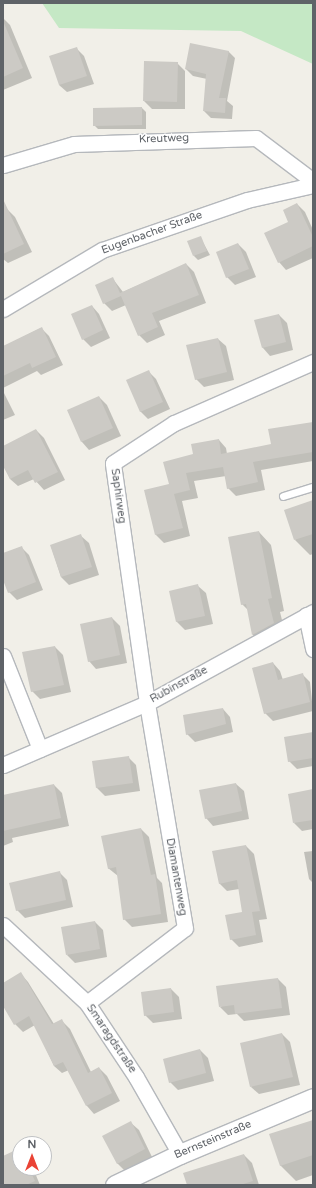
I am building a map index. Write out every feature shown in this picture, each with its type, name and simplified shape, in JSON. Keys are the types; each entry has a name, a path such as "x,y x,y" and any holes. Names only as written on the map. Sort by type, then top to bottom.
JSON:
{"street":[{"name":"Kreutweg","path":"3,165 74,144 256,138 313,180"},
{"name":"Eugenbacher Straße","path":"3,309 102,250 246,200 313,185"},
{"name":"Saphirweg","path":"147,703 113,463 174,423 313,362"},
{"name":"Rubinstraße","path":"3,765 147,703 309,613"},
{"path":"309,613 313,649"},
{"path":"3,656 40,748"},
{"name":"Diamantenweg","path":"87,1003 186,928 147,703"},
{"name":"Smaragdstraße","path":"3,925 87,1003 136,1077 180,1154"},
{"name":"Bernsteinstraße","path":"115,1185 180,1154 313,1098"}],"lane":[{"path":"283,496 313,487"}],"green space":[{"path":"42,3 313,3 313,64 241,31 59,28"}],"building":[{"path":"3,21 23,68 3,77"},
{"path":"190,43 229,51 219,98 226,98 225,113 203,111 206,74 185,69"},
{"path":"77,47 87,76 59,85 49,56"},
{"path":"144,61 178,62 177,102 143,101"},
{"path":"142,107 142,125 93,126 93,108"},
{"path":"3,199 24,244 3,254"},
{"path":"297,203 313,237 313,246 278,263 264,233 288,222 283,210"},
{"path":"201,236 207,251 193,256 187,241"},
{"path":"238,243 249,269 226,278 216,252"},
{"path":"186,263 199,295 152,313 158,327 138,336 121,296 103,304 95,285 113,277 120,293"},
{"path":"92,305 103,330 82,340 71,314"},
{"path":"279,314 286,342 262,348 254,320"},
{"path":"42,327 56,357 32,368 30,363 3,376 3,346"},
{"path":"218,338 227,372 195,380 186,345"},
{"path":"149,370 163,402 140,412 126,380"},
{"path":"99,396 113,428 81,442 67,410"},
{"path":"313,422 313,452 253,462 258,482 227,489 223,467 186,473 190,490 174,494 183,528 155,535 144,490 169,484 163,462 193,454 191,444 219,439 221,454 271,444 268,429"},
{"path":"36,429 58,472 35,483 28,470 10,479 3,466 3,446"},
{"path":"313,500 313,534 294,540 284,510"},
{"path":"259,531 272,598 268,599 274,623 252,635 246,604 241,605 228,537"},
{"path":"81,534 92,567 61,577 50,545"},
{"path":"22,546 36,582 8,593 3,580 3,553"},
{"path":"198,584 205,616 176,622 169,591"},
{"path":"112,617 120,655 88,662 80,624"},
{"path":"55,646 64,685 31,692 22,652"},
{"path":"273,662 278,680 303,673 310,702 264,714 252,668"},
{"path":"223,708 226,724 186,735 183,715"},
{"path":"313,732 313,758 288,762 284,737"},
{"path":"129,756 133,783 96,788 92,761"},
{"path":"236,783 242,811 205,819 199,790"},
{"path":"54,784 61,818 3,831 3,795"},
{"path":"313,789 313,820 293,823 288,794"},
{"path":"141,828 151,875 155,874 161,914 123,920 116,867 108,869 101,836"},
{"path":"246,845 260,911 252,912 256,935 230,940 225,915 242,912 237,880 219,884 212,851"},
{"path":"60,871 66,900 16,911 9,883"},
{"path":"95,921 100,949 66,955 61,927"},
{"path":"21,972 52,1024 62,1019 88,1073 99,1067 112,1093 86,1106 63,1062 54,1066 29,1016 14,1025 3,1006 3,983"},
{"path":"278,978 282,1008 235,1014 234,1005 219,1007 216,986"},
{"path":"171,988 174,1012 144,1016 141,992"},
{"path":"282,1033 293,1077 250,1087 240,1043"},
{"path":"200,1049 206,1073 169,1083 163,1059"},
{"path":"313,1120 313,1155 280,1166 269,1134"},
{"path":"131,1121 145,1149 117,1164 102,1136"},
{"path":"12,1152 12,1176 33,1176 35,1181 26,1185 3,1185 3,1156"},
{"path":"244,1154 253,1181 240,1185 187,1185 183,1173"}]}
